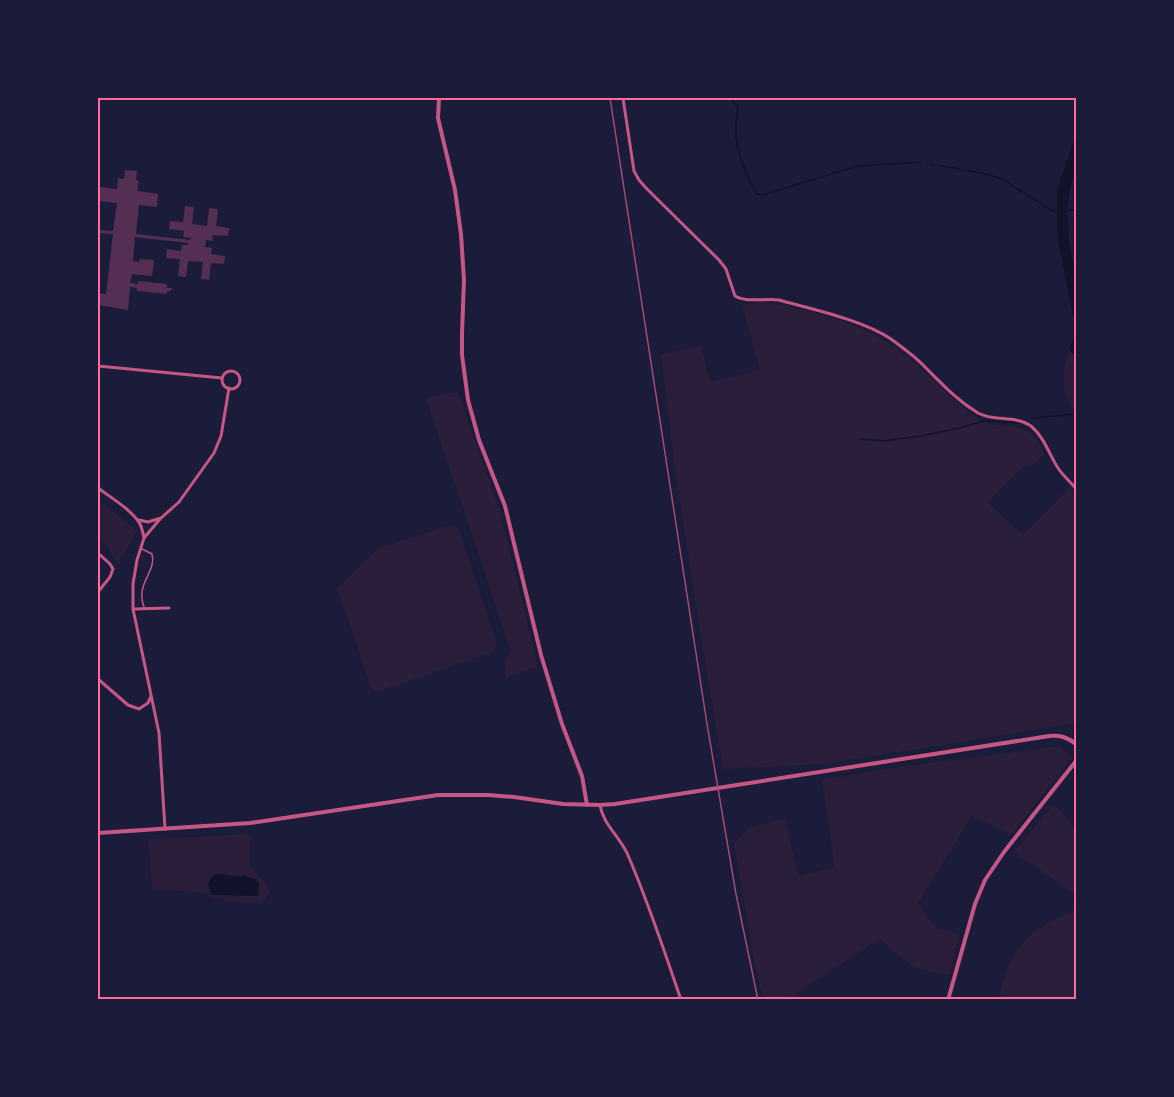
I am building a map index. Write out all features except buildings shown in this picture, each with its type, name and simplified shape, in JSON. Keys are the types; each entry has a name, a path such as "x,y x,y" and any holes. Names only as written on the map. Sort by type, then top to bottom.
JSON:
{"street":[{"path":"439,98 438,118 455,190 461,234 464,280 462,355 468,400 479,440 505,506 544,666 562,724 582,776 587,805"},
{"path":"623,98 634,171 639,180 719,260 726,269 735,296 744,300 778,300 855,322 888,337 926,367 949,391 977,412 992,418 1023,422 1030,426 1040,436 1059,470 1077,489"},
{"path":"98,366 222,378"},
{"path":"234,371 239,375 240,380 235,388 229,388 224,386 222,378 224,373 234,371"},
{"path":"165,829 159,733 133,609 133,584 144,538 179,502 214,453 221,436 229,388"},
{"path":"98,488 137,520 144,538"},
{"path":"137,520 148,522 163,517"},
{"path":"98,554 113,569 110,577 98,592"},
{"path":"133,609 169,608"},
{"path":"98,678 128,705 139,709 148,704 151,695"},
{"path":"98,833 250,823 438,795 488,795 600,806 1049,736 1060,735 1077,744"},
{"path":"948,999 975,904 985,880 1004,852 1077,761"},
{"path":"600,806 601,814 625,849 645,896 681,999"}],"lane":[{"path":"141,549 152,554 154,560 143,584 142,601 145,609"}],"shaded area":[{"path":"1076,135 1076,165 1067,209 1069,241 1076,278 1076,329 1058,241 1057,190"},
{"path":"765,301 820,314 874,334 911,360 977,418 990,424 1023,429 1035,437 1044,455 1029,468 1025,465 987,502 1023,535 1070,487 1076,495 1076,723 825,764 723,769 674,463 661,354 701,346 710,382 760,370 742,305"},
{"path":"1076,334 1076,355 1069,349"},
{"path":"1069,349 1076,355 1076,412 1064,392 1064,368"},
{"path":"458,392 500,511 538,666 506,678 504,662 511,650 426,399"},
{"path":"98,499 137,531 118,565 106,544 98,537"},
{"path":"454,524 457,526 497,646 494,652 376,692 372,689 339,593 335,590 379,548"},
{"path":"1059,746 1072,758 1011,835 972,816 918,903 936,928 960,934 949,976 913,967 880,939 796,993 798,999 763,999 734,844 748,828 785,818 798,875 835,868 822,780 892,768"},
{"path":"1054,804 1076,829 1076,895 1014,852"},
{"path":"251,834 249,865 270,891 262,903 229,902 198,892 152,890 148,839","holes":["225,874 246,875 238,894 211,894"]},
{"path":"217,874 254,879 259,883 258,896 211,895 208,885 211,877"},
{"path":"1076,909 1076,999 998,999 1008,967 1025,940 1047,924"}],"waterway":[{"path":"730,98 738,107 736,121 738,150 757,194 763,195 857,166 921,162"},
{"path":"931,164 1002,179 1053,211 1057,211"},
{"path":"1069,210 1076,210"},
{"path":"1031,418 1076,414"},
{"path":"861,439 884,441 921,436 984,421 1022,423"}],"railway":[{"path":"610,98 707,724 736,894 758,1000"}]}
